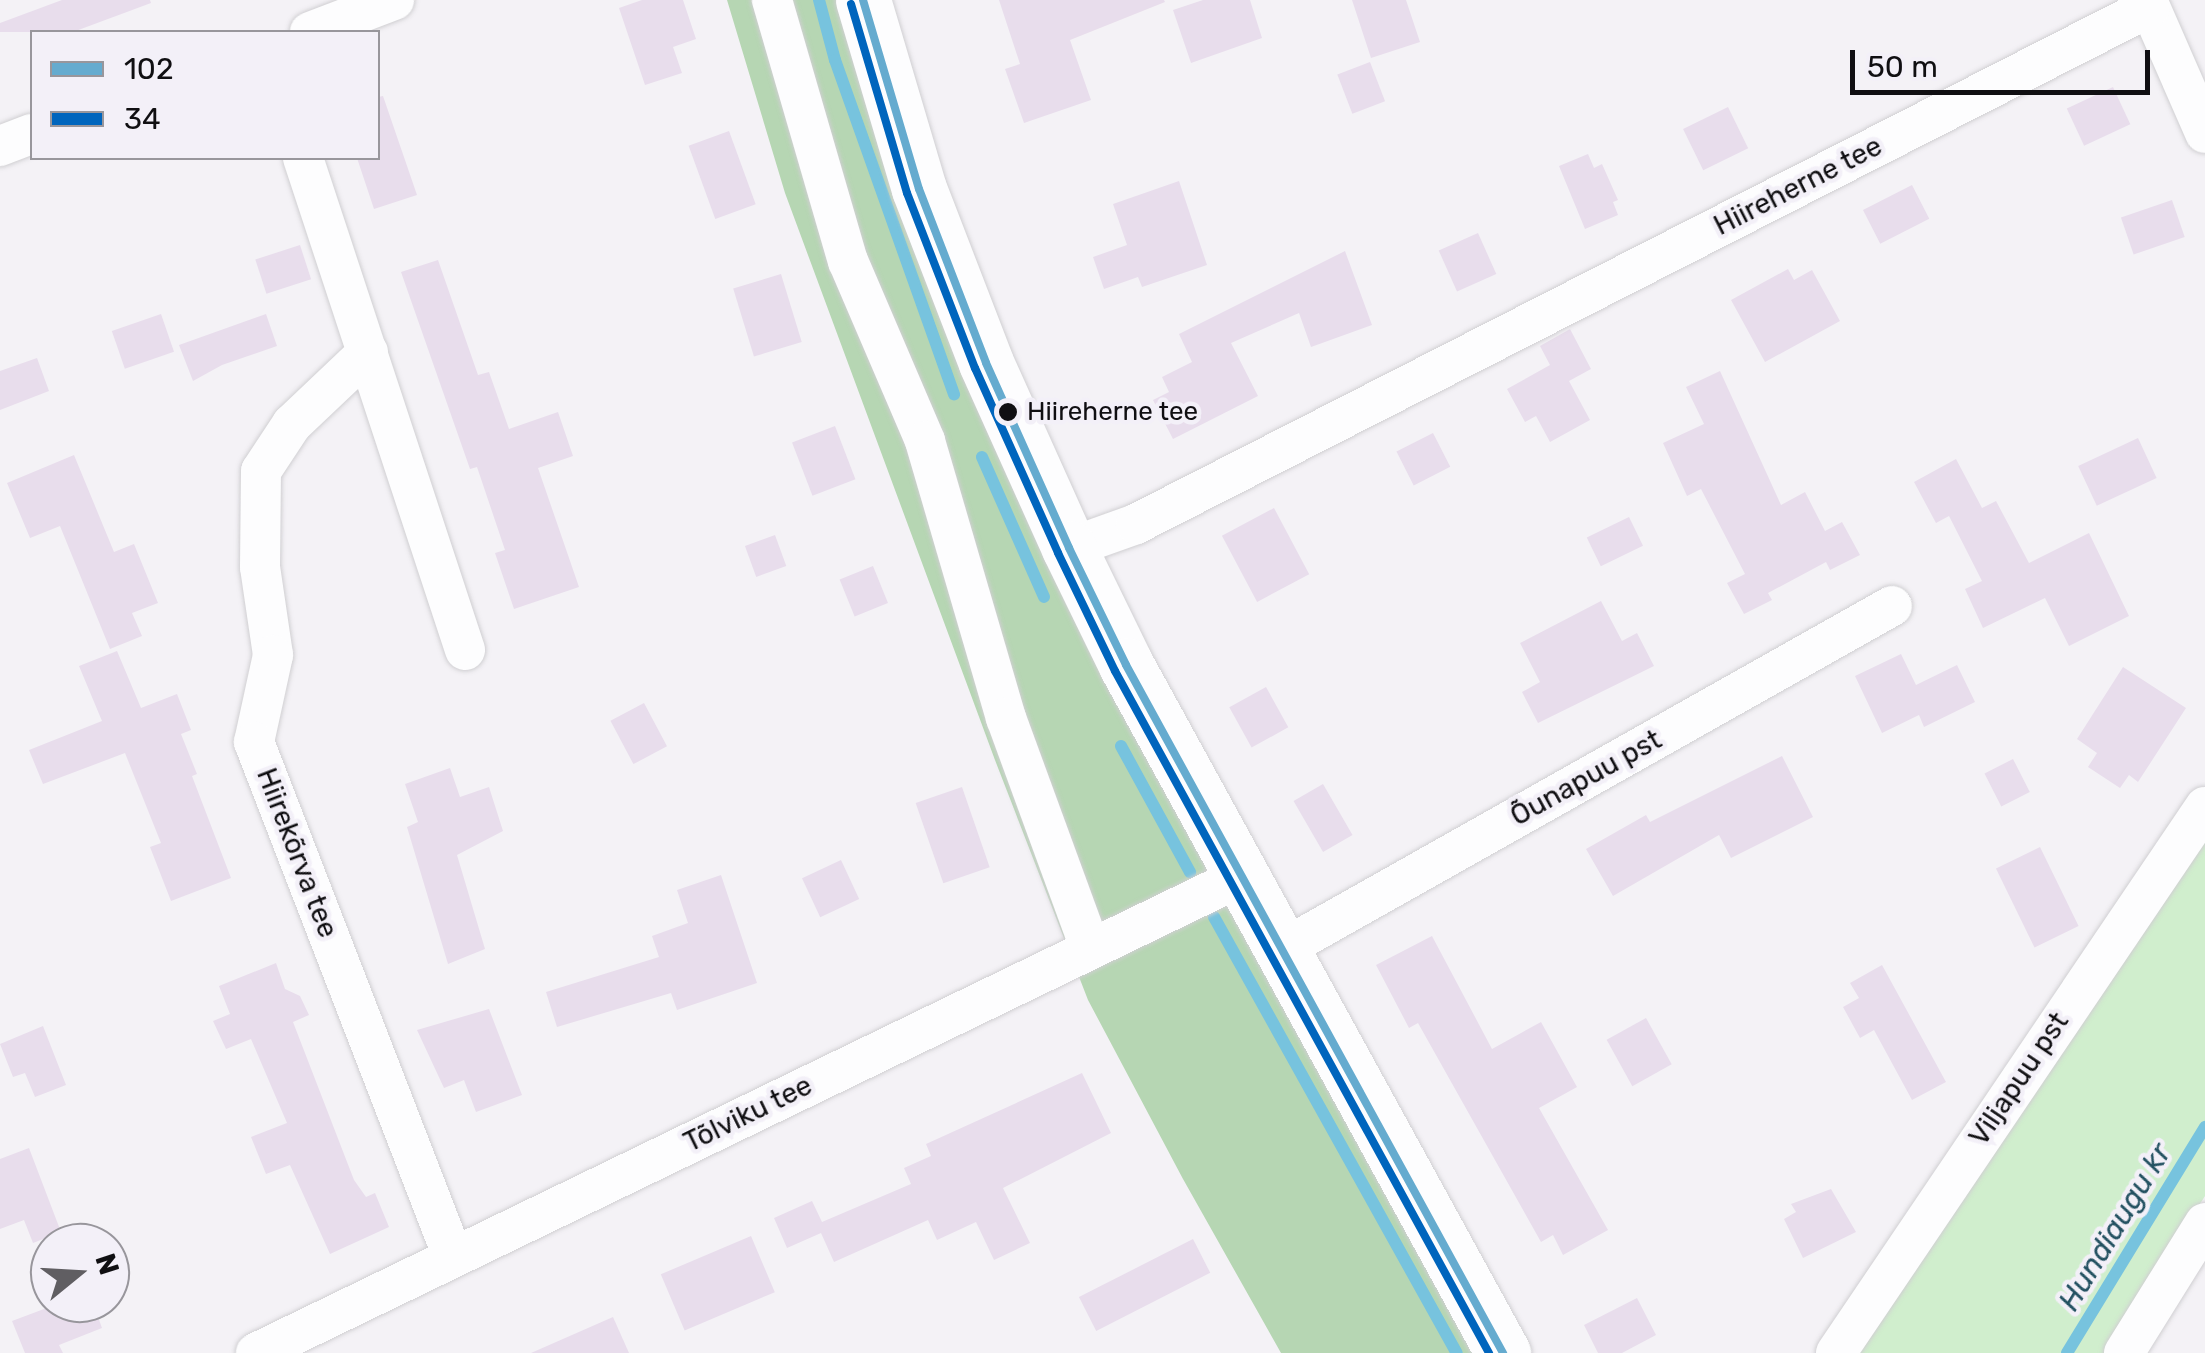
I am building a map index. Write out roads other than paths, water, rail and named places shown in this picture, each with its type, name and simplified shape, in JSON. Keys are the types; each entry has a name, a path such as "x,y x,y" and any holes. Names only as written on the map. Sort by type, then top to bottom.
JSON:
{"street":[{"path":"315,30 394,0"},
{"path":"772,0 848,261 926,441 1006,718 1090,948"},
{"path":"863,0 919,189 986,363 1069,548 1126,665 1240,876 1504,1353"},
{"path":"2148,3 2205,133"},
{"name":"Hiireherne tee","path":"1069,548 1136,524 2148,3"},
{"path":"0,146 30,135"},
{"path":"304,160 465,650"},
{"name":"Hiirekõrva tee","path":"368,352 292,424 261,472 260,568 273,655 254,742 452,1257"},
{"name":"Õunapuu pst","path":"1281,950 1892,606"},
{"name":"Viljapuu pst","path":"1836,1353 2205,807"},
{"name":"Tõlviku tee","path":"256,1353 1240,876"},
{"path":"2124,1353 2205,1223"}],"waterway":[{"path":"819,0 835,60 954,394"},
{"path":"982,457 1044,597"},
{"path":"1121,746 1190,872"},
{"path":"1214,917 1457,1353"},
{"name":"Hundiaugu kr","path":"2067,1353 2205,1127"}],"place":[{"name":"Hiireherne tee","path":"1008,412"}]}
